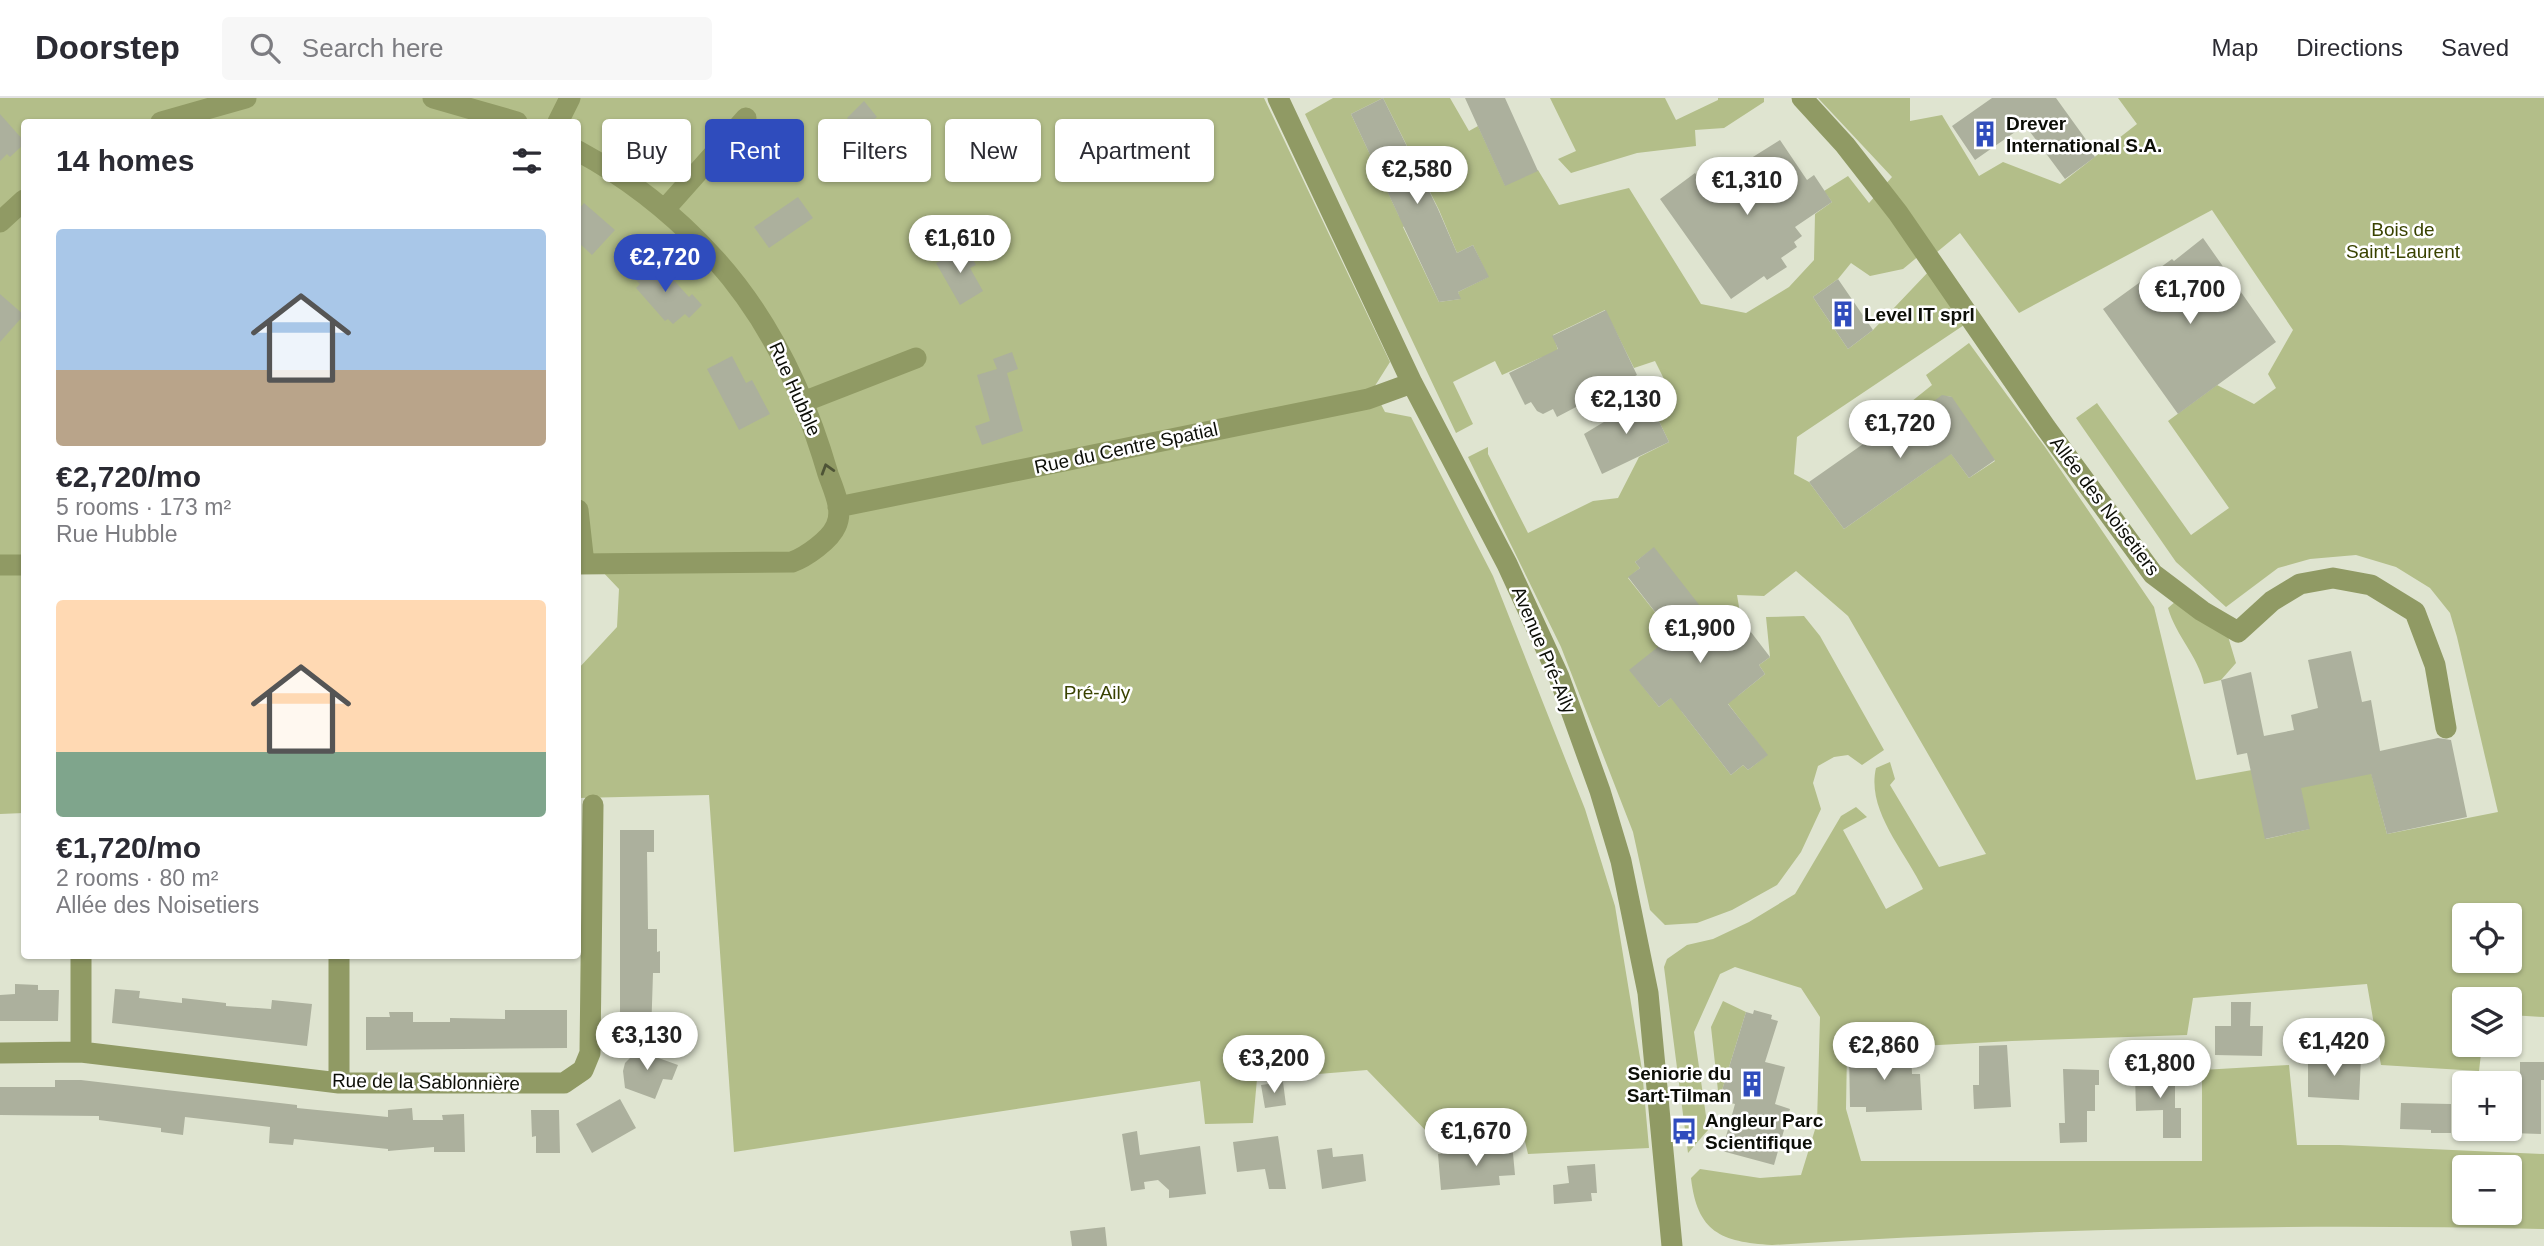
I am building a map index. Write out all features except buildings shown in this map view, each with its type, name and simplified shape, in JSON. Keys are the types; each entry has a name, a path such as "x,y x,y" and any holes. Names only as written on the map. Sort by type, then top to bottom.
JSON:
{"street":[{"path":"166,119 185,106 246,98"},
{"path":"433,98 506,119"},
{"path":"560,119 570,98"},
{"name":"Avenue Pré-Aily","path":"1278,98 1412,383 1507,564 1559,677 1600,791 1621,861 1648,993 1672,1246"},
{"name":"Allée des Noisetiers","path":"1802,98 1845,145 1898,213 2038,416 2153,574 2193,604 2238,632 2272,601 2300,584 2333,578 2371,584 2415,612 2435,665 2446,728"},
{"path":"665,209 747,118"},
{"name":"Rue Hubble","path":"581,153 609,168 665,209 732,278 782,354 818,439 838,507"},
{"path":"0,222 21,203"},
{"path":"803,402 916,358"},
{"name":"Rue du Centre Spatial","path":"838,507 1368,399 1412,383"},
{"path":"581,564 792,562 804,557 837,525 838,507"},
{"path":"0,565 21,565"},
{"name":"Rue de la Sablonnière","path":"0,1053 81,1052 339,1083 564,1083 583,1070 590,1053 593,805"},
{"path":"81,959 81,1052"},
{"path":"339,959 339,1083"}],"green space":[{"name":"Pré-Aily","path":"0,98 1264,98 1390,362 1373,389 1385,412 1411,417 1493,576 1585,809 1615,906 1642,1070 1649,1148 1528,1154 1522,1129 1433,1138 1367,1070 1257,1079 1253,1123 1205,1124 1200,1081 734,1152 709,795 581,798 581,666 617,627 619,589 581,549 581,119 21,119 21,813 0,814"},
{"name":"Bois de Saint-Laurent","path":"1333,98 1383,98 1450,98 1469,131 1478,126 1505,185 1538,170 1559,205 1629,188 1701,304 1746,313 1789,287 1814,260 1815,214 1832,202 1824,191 1848,176 1869,203 1892,177 1818,98 1910,98 1910,121 1942,115 1979,176 2003,162 2060,184 2137,124 2118,98 2544,98 2544,1017 2522,1016 2522,987 2452,987 2452,1057 2481,1057 2479,1071 2381,1065 2367,984 2193,998 2187,1035 1847,1050 1846,1109 1861,1161 2202,1161 2202,1070 2289,1065 2297,1145 2544,1154 2544,1229 2254,1227 1965,1235 1772,1245 1739,1241 1715,1231 1699,1211 1694,1196 1691,1178 1700,1169 1760,1178 1801,1175 1817,1123 1820,1017 1801,988 1735,967 1720,974 1694,1032 1708,1130 1688,1153 1664,967 1667,959 1687,945 1713,939 1749,922 1795,894 1841,816 1856,807 1867,817 1843,830 1886,909 1923,889 1889,831 1877,800 1874,784 1876,768 1890,762 1895,779 1890,785 1939,867 1986,854 1848,616 1796,571 1764,596 1737,595 1741,619 1731,627 1725,623 1711,633 1654,548 1635,562 1640,568 1628,578 1685,650 1630,670 1659,707 1677,693 1682,712 1731,775 1743,765 1748,770 1767,755 1726,701 1739,695 1765,674 1759,665 1770,657 1766,617 1804,616 1820,636 1884,750 1862,765 1848,755 1834,757 1818,766 1813,783 1821,809 1801,852 1777,885 1732,910 1697,923 1665,925 1650,910 1633,832 1561,647 1468,457 1488,447 1488,454 1528,533 1593,501 1618,498 1639,457 1669,442 1646,394 1666,383 1655,361 1634,368 1605,310 1553,335 1559,353 1540,358 1502,375 1495,361 1453,382 1473,424 1456,433 1305,114","holes":["1383,98 1439,210 1457,253 1473,245 1488,277 1458,292 1460,299 1439,302 1403,227 1411,222 1399,216 1351,114","2212,210 2293,330 2268,374 2276,388 2254,404 2217,385 2168,421 2229,508 2191,535 2097,403 2076,418 2176,562 2226,607 2278,568 2310,559 2356,555 2396,567 2430,588 2450,613 2498,812 2387,834 2368,761 2297,772 2309,829 2266,839 2252,770 2196,780 2154,607 2045,447 1969,343 1926,375 1932,385 1891,418 1894,422 1903,416 1906,422 1944,396 1952,397 1952,401 1995,461 1969,478 1944,444 1935,465 1844,529 1809,482 1794,474 1797,437 1967,323 1931,269 1873,330 1848,349 1813,297 1838,279 1851,263 1870,276 1903,269 1932,245 1937,252 1960,233 2019,313"]},
{"path":"1550,98 1665,98 1676,120 1718,98 1764,98 1764,102 1724,128 1695,130 1696,146 1637,153 1571,173 1558,159 1576,151"},
{"path":"2176,601 2227,633 2236,663 2221,680 2204,684 2197,664 2168,608"},
{"path":"1723,1001 1746,1012 1719,1100 1711,1027"}],"place":[{"name":"Drever International S.A.","path":"1985,134"},
{"name":"Level IT sprl","path":"1843,314"},
{"name":"Seniorie du Sart-Tilman","path":"1752,1084"},
{"name":"Angleur Parc Scientifique","path":"1684,1131"}]}
